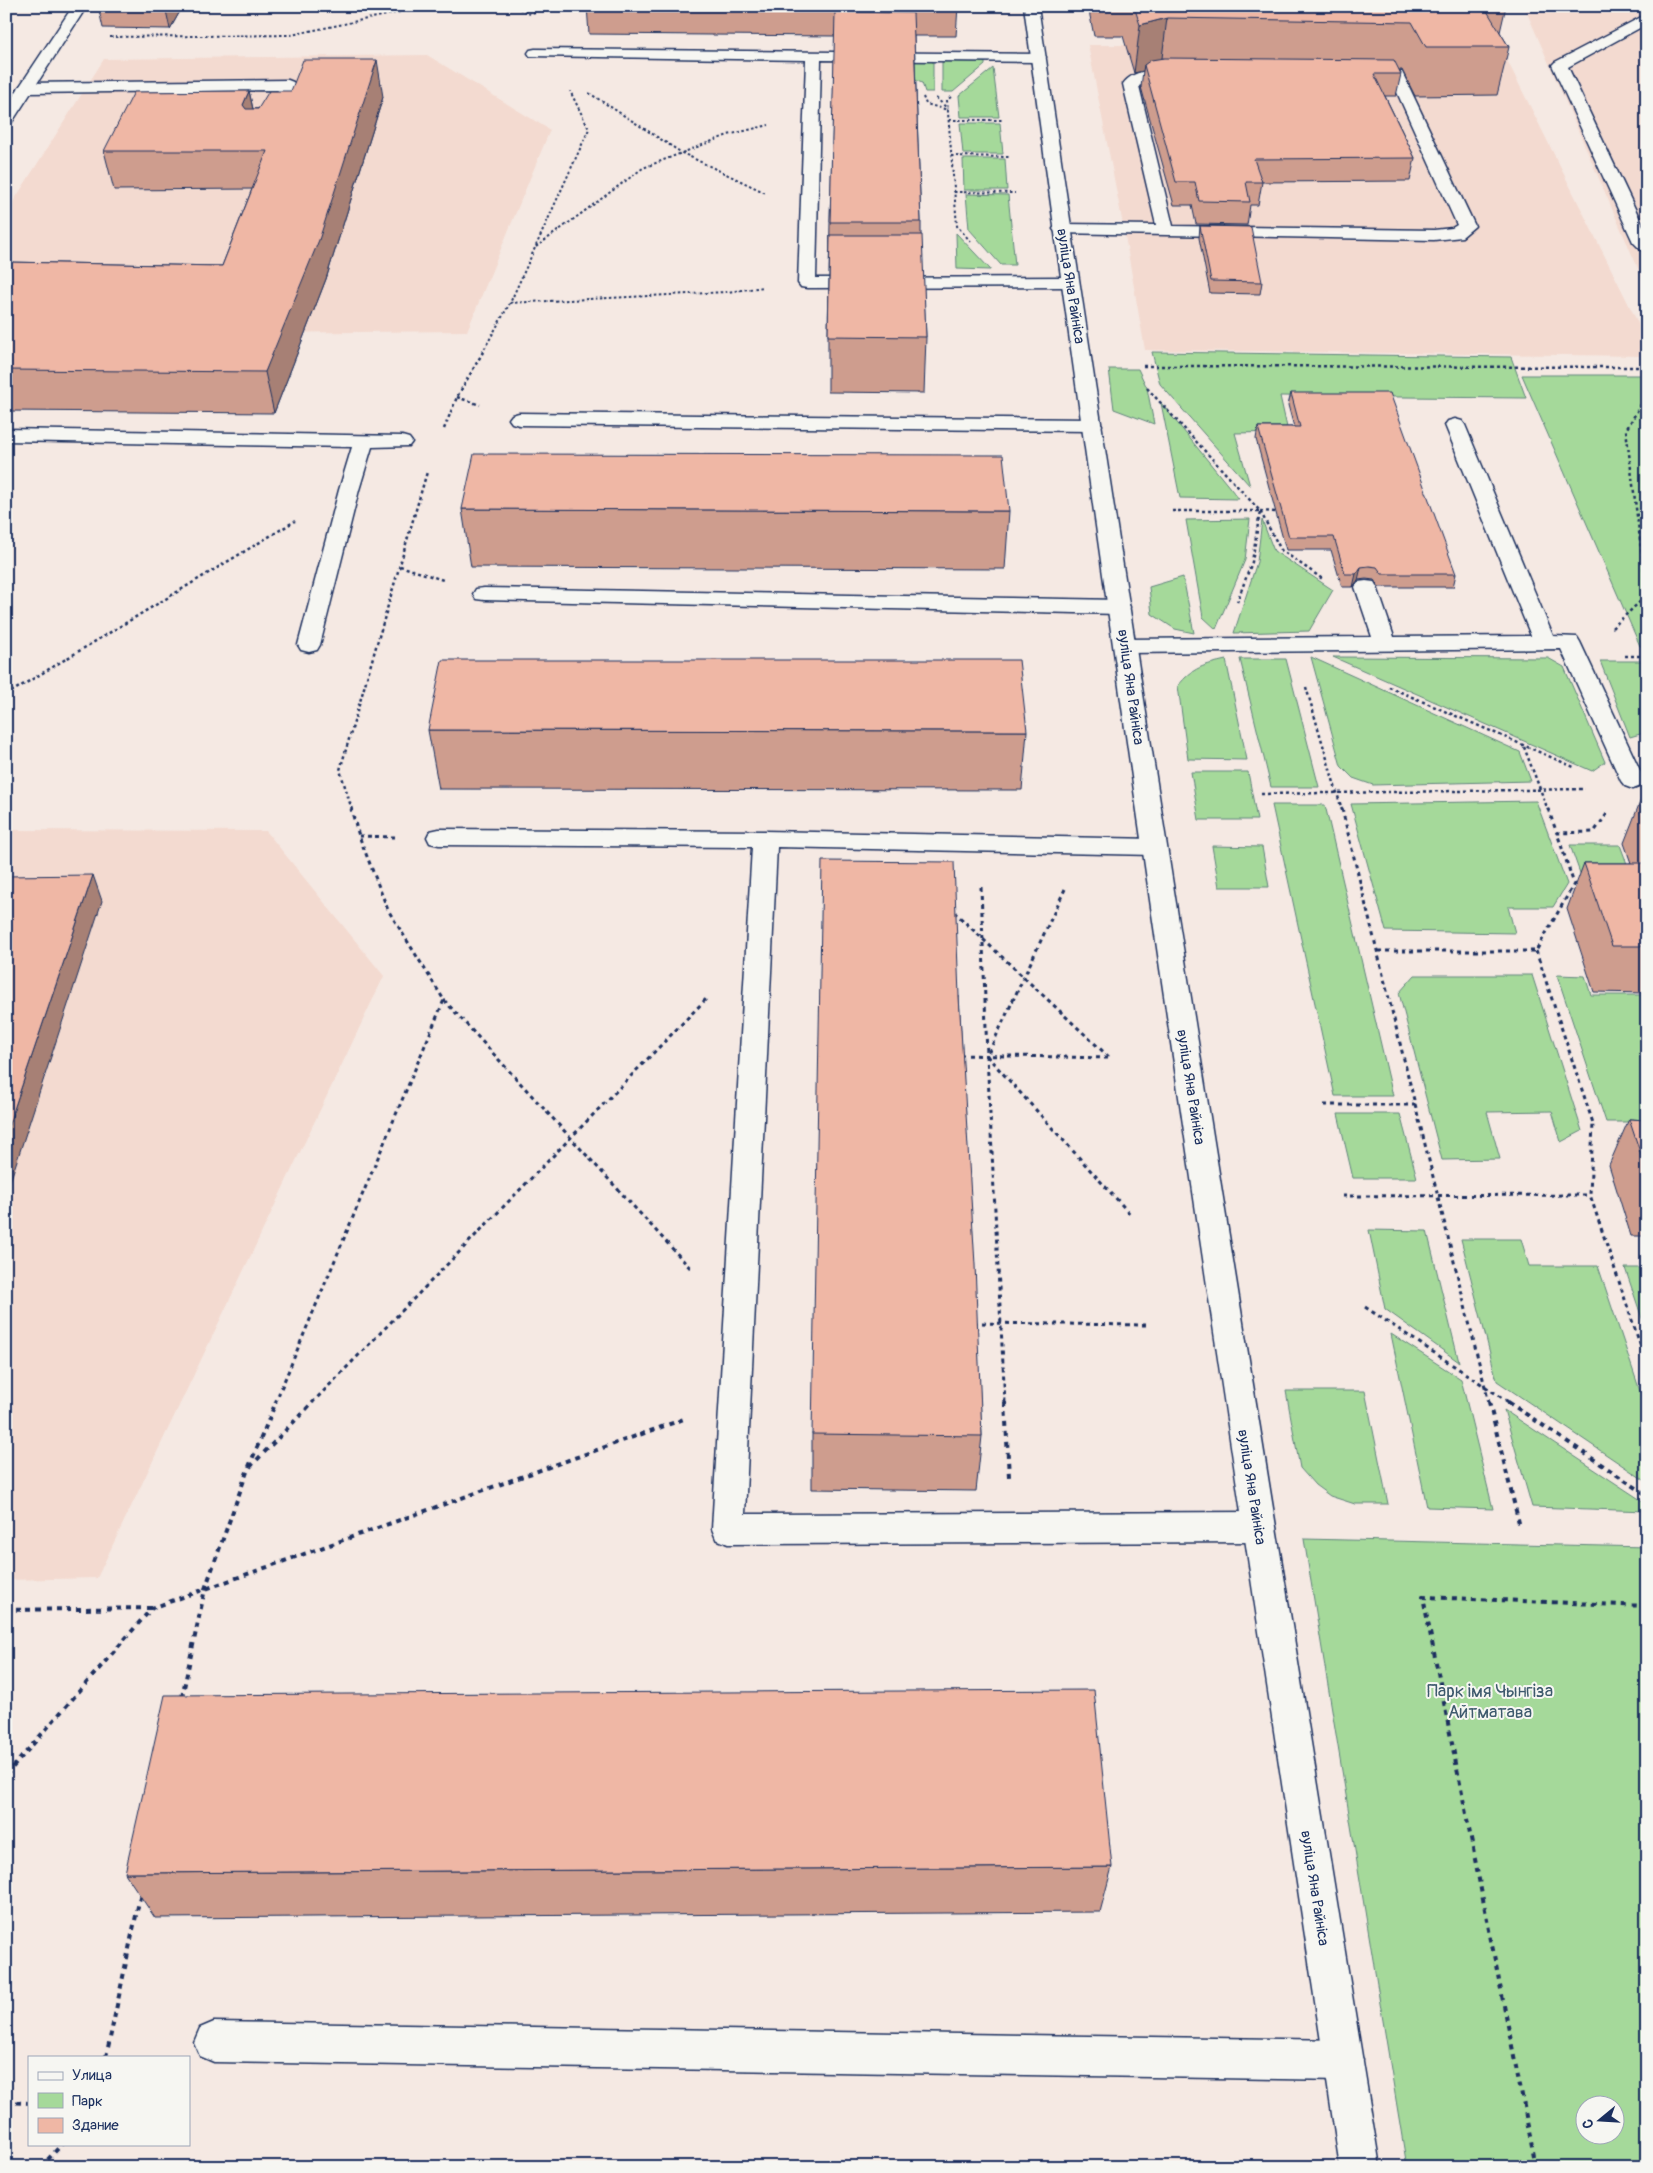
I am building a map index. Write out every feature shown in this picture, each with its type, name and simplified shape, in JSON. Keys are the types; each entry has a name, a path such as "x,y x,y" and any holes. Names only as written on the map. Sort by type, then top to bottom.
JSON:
{"street":[{"path":"6,119 80,6"},
{"name":"вуліца Яна Райніса","path":"1031,6 1062,229 1154,846 1360,2167"},
{"path":"1647,18 1560,65 1642,242 1647,246"},
{"path":"535,53 1038,57"},
{"path":"814,56 807,283 1070,282"},
{"path":"1166,231 1131,84 1143,76 1161,73 1200,73"},
{"path":"1062,229 1434,235 1456,233 1466,226 1397,75 1348,74"},
{"path":"26,88 288,85 260,142"},
{"path":"519,419 1092,425"},
{"path":"1455,425 1545,643"},
{"path":"6,435 402,442"},
{"path":"309,645 349,490 364,441"},
{"path":"1366,587 1385,644"},
{"path":"484,594 1119,607"},
{"path":"1124,646 1570,642 1633,781"},
{"path":"439,837 765,839 1154,846"},
{"path":"765,839 728,1529 1259,1527"},
{"path":"214,2042 1343,2060"}],"path":[{"path":"60,37 292,35 429,6"},
{"path":"533,6 534,16"},
{"path":"1000,57 947,100 957,226 1008,282"},
{"path":"581,88 682,153 810,214"},
{"path":"536,248 643,168 728,135 813,115"},
{"path":"949,120 1007,120"},
{"path":"951,156 1012,157"},
{"path":"954,192 1015,193"},
{"path":"510,303 726,292 807,283"},
{"path":"1143,366 1647,367"},
{"path":"1147,388 1260,512 1281,550 1328,583"},
{"path":"1647,394 1626,430 1647,594"},
{"path":"6,695 336,496 349,490"},
{"path":"1172,511 1276,512"},
{"path":"1222,645 1252,562 1260,512"},
{"path":"1294,645 1338,794 1520,1526"},
{"path":"1388,687 1579,770"},
{"path":"1524,747 1574,884 1536,951 1594,1123 1590,1195 1647,1365"},
{"path":"1261,794 1587,789"},
{"path":"1556,833 1594,832 1610,810"},
{"path":"980,844 987,1056 1012,1529"},
{"path":"987,1056 1086,845"},
{"path":"948,907 1110,1058 955,1055"},
{"path":"248,1469 759,944"},
{"path":"1378,951 1536,951"},
{"path":"444,1000 570,1139 738,1319"},
{"path":"987,1056 1131,1215"},
{"path":"1324,1105 1416,1105"},
{"path":"1342,1196 1590,1195"},
{"path":"1366,1307 1647,1495"},
{"path":"970,1323 1146,1325"},
{"path":"6,1610 152,1608 734,1402"},
{"path":"180,1706 205,1589"},
{"path":"1536,2167 1423,1597 1647,1606"},
{"path":"6,1775 152,1608"},
{"path":"106,2056 143,1881"},
{"path":"6,2102 28,2103"},
{"path":"41,2167 60,2146"}],"shaded area":[{"path":"1524,6 1647,6 1647,289"},
{"path":"1088,45 1500,46 1647,341 1647,356 1145,350"},
{"path":"427,55 550,130 467,331 6,335 6,213 104,59"},
{"path":"6,830 266,831 384,976 97,1578 6,1580"}],"green space":[{"path":"942,59 985,59 985,65 953,92 942,92"},
{"path":"933,60 933,92 925,92 922,83 892,70 907,62"},
{"path":"993,68 999,117 961,117 959,96"},
{"path":"960,123 1000,123 1003,154 963,154"},
{"path":"963,159 1005,159 1007,190 964,190"},
{"path":"966,194 1008,195 1015,265 1001,265 969,229"},
{"path":"956,233 990,269 990,270 957,269"},
{"path":"1152,352 1511,357 1526,398 1280,396 1288,432 1235,433 1250,486 1160,384"},
{"path":"1109,369 1138,369 1147,388 1154,424 1114,409"},
{"path":"1522,375 1647,375 1647,646 1640,646"},
{"path":"1161,403 1239,499 1180,498"},
{"path":"1250,519 1245,560 1216,629 1203,617 1186,520"},
{"path":"1262,520 1274,551 1333,590 1309,631 1234,633 1257,562"},
{"path":"1183,577 1194,633 1175,629 1152,614 1149,587"},
{"path":"1311,657 1520,752 1531,781 1373,785 1353,778 1341,766"},
{"path":"1333,657 1548,658 1564,667 1605,762 1592,771"},
{"path":"1240,659 1286,659 1319,787 1271,787"},
{"path":"1226,660 1247,760 1188,759 1178,686 1199,668"},
{"path":"1600,661 1647,661 1647,732 1630,737"},
{"path":"1191,772 1248,772 1257,820 1199,820"},
{"path":"1536,801 1567,884 1553,907 1508,907 1515,933 1386,931 1351,804"},
{"path":"1272,805 1325,805 1393,1096 1335,1096"},
{"path":"1570,845 1620,845 1643,907 1592,907"},
{"path":"1212,846 1262,847 1269,887 1219,887"},
{"path":"1415,975 1532,975 1582,1131 1561,1142 1552,1111 1487,1112 1500,1159 1442,1160 1399,993"},
{"path":"1557,975 1585,976 1591,995 1647,995 1647,1122 1606,1122"},
{"path":"1338,1114 1400,1114 1417,1178 1353,1178"},
{"path":"1369,1230 1427,1231 1459,1362 1385,1309"},
{"path":"1461,1239 1521,1239 1529,1266 1598,1266 1647,1412 1647,1482 1497,1381"},
{"path":"1625,1268 1647,1268 1647,1333"},
{"path":"1391,1334 1461,1379 1493,1509 1427,1507"},
{"path":"1286,1391 1365,1391 1388,1504 1355,1504 1330,1496 1315,1485 1300,1468"},
{"path":"1504,1410 1647,1504 1647,1511 1532,1507"},
{"name":"Парк імя Чынгіза Айтматава","path":"1304,1539 1647,1547 1647,2167 1407,2167"}],"building":[{"path":"1134,6 1484,6 1509,47 1426,47 1412,22 1167,18 1140,25"},
{"path":"835,12 913,13 921,222 830,222"},
{"path":"1164,58 1394,60 1401,74 1374,74 1415,158 1254,159 1262,182 1246,182 1250,202 1199,201 1195,182 1176,182 1144,65 1151,60"},
{"path":"303,60 377,60 319,240 265,372 6,370 6,262 222,266 267,151 104,151 134,92 249,91 243,105 246,109 258,109 269,91 291,91"},
{"path":"1200,226 1251,227 1262,282 1211,281"},
{"path":"830,235 922,235 926,337 828,336"},
{"path":"1291,393 1390,393 1456,574 1382,574 1377,567 1369,566 1361,567 1356,574 1345,574 1334,537 1289,537 1258,427 1300,427"},
{"path":"474,454 1003,455 1009,511 462,509"},
{"path":"442,660 1019,660 1027,731 428,730"},
{"path":"1647,793 1647,810 1642,797"},
{"path":"822,861 954,862 959,996 975,1265 982,1436 812,1434"},
{"path":"1584,863 1647,863 1647,946 1612,946"},
{"path":"93,875 6,1133 6,876"},
{"path":"1629,1119 1647,1120 1647,1173"},
{"path":"1094,1690 1112,1867 125,1873 165,1695"}]}
